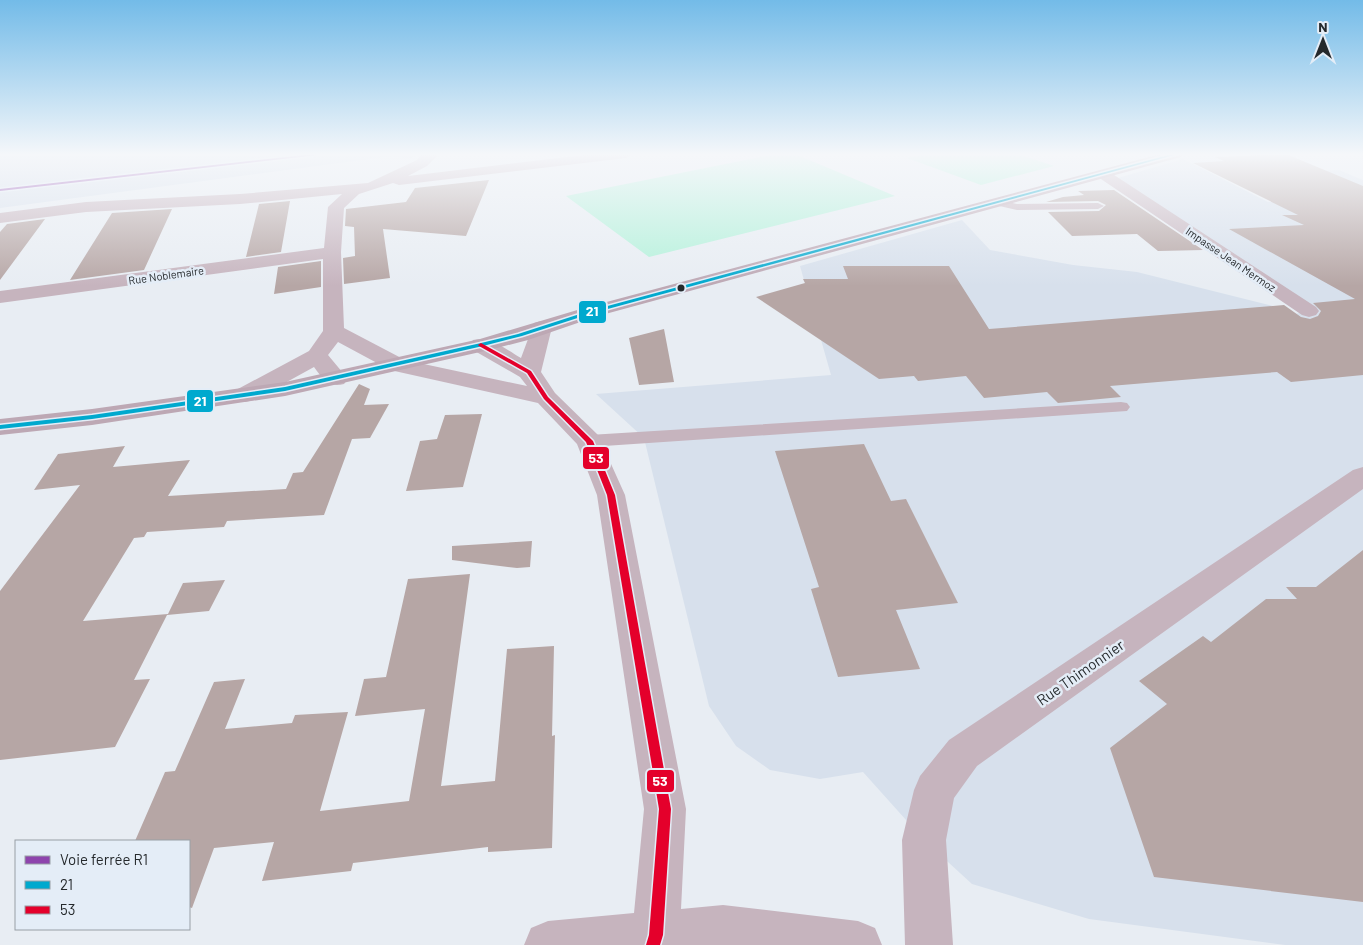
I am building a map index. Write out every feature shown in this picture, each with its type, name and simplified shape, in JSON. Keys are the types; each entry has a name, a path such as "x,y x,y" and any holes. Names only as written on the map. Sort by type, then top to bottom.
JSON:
{"main road":[{"path":"0,427 92,417 245,395 336,379 481,345 591,312 1017,198"}],"street":[{"path":"0,218 86,207 249,198"},
{"path":"245,395 318,356 334,331 332,252 336,207 346,198"},
{"name":"Impasse Jean Mermoz","path":"1139,198 1309,311"},
{"name":"Rue Noblemaire","path":"0,297 332,252"},
{"path":"538,385 541,327"},
{"path":"334,331 398,365 538,385"},
{"path":"481,345 538,385 589,441 611,495 665,809 654,940"},
{"path":"318,356 336,379"},
{"name":"Rue Thimonnier","path":"929,945 924,840 935,790 963,753 1363,476"},
{"path":"548,945 654,940 723,928 858,945"}],"lane":[{"path":"999,203 1017,207 1098,206"},
{"path":"589,441 1121,407"}],"shaded area":[{"path":"0,198 75,198 0,208"},
{"path":"1138,198 1260,198 1268,202 1308,198 1363,198 1363,945 1285,945 1089,919 972,884 924,840 863,772 820,779 770,770 736,746 709,706 644,438 596,394 831,375 800,266 962,220 990,250 1073,265 1137,272 1273,306 1295,314 1308,311"}],"green space":[{"path":"569,198 887,198 649,257"}],"building":[{"path":"409,198 482,198 466,236 383,229 390,278 344,284 343,258 355,256 354,227 345,226 346,209 406,202"},
{"path":"1059,198 1126,198 1203,250 1158,251 1137,234 1072,236 1048,212 1099,211 1106,205 1098,201 1046,202"},
{"path":"1264,198 1363,198 1363,375 1291,382 1277,372 1110,386 1121,397 1058,403 1047,392 984,398 966,376 918,381 914,376 879,379 756,297 805,283 803,279 848,279 843,266 949,266 989,329 1284,305 1301,317 1310,319 1318,316 1321,311 1313,303 1355,299 1229,229 1304,225 1282,215 1298,215"},
{"path":"290,201 281,252 246,257 259,204"},
{"path":"172,209 144,270 70,280 112,213"},
{"path":"45,219 0,280 0,232 7,224"},
{"path":"321,261 321,287 274,294 278,267"},
{"path":"664,329 674,382 639,385 629,338"},
{"path":"359,384 370,389 364,405 389,404 370,438 352,439 324,515 227,521 224,527 147,532 144,537 134,538 83,621 168,614 183,583 225,580 209,611 167,615 134,680 150,679 115,747 0,760 0,591 80,485 34,490 58,454 125,446 113,467 190,460 168,496 286,489 293,473 303,472"},
{"path":"482,414 463,487 406,491 420,441 437,439 445,415"},
{"path":"864,444 891,501 906,499 958,603 896,610 920,669 838,677 811,589 819,587 775,451"},
{"path":"532,541 530,567 517,568 452,560 452,546"},
{"path":"1363,550 1363,902 1154,877 1110,748 1167,704 1139,681 1203,636 1211,642 1266,599 1297,599 1286,587 1316,587"},
{"path":"470,574 441,786 495,781 507,649 554,646 552,736 555,735 552,848 488,852 488,847 353,863 351,871 262,881 274,842 214,848 192,908 190,907 190,840 135,840 165,772 175,771 214,682 245,679 225,729 292,723 295,715 348,712 320,811 409,801 425,709 355,716 364,679 386,677 408,579"}],"transit line":[{"name":"21","path":"0,427 92,417 285,389 481,345 520,335 591,312 1013,198"},
{"name":"53","path":"481,345 529,372 546,398 589,441 611,495 665,809 656,935 653,945"}]}
